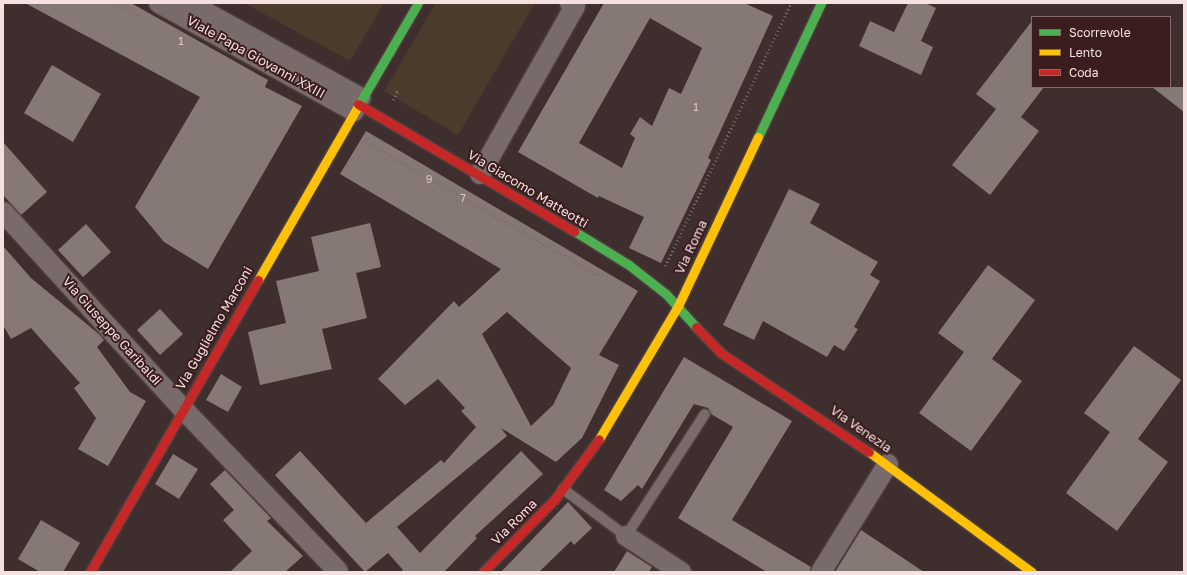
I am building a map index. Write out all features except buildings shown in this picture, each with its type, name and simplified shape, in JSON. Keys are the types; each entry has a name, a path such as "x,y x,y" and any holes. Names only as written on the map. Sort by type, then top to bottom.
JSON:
{"street":[{"name":"Viale Papa Giovanni XXIII","path":"159,3 358,104"},
{"name":"Viale Papa Giovanni XXIII","path":"189,3 358,104"},
{"name":"Via Guglielmo Marconi","path":"90,572 358,104 418,3"},
{"path":"480,174 575,6 570,3"},
{"name":"Via Roma","path":"483,572 563,489 612,422 678,306 820,3"},
{"name":"Via Giacomo Matteotti","path":"358,104 480,174 652,281 678,306"},
{"name":"Via Giuseppe Garibaldi","path":"3,212 183,409 338,571"},
{"name":"Via Venezia","path":"678,306 721,352 888,464 1032,572"},
{"path":"820,572 888,464"},
{"path":"626,536 680,572"}],"lane":[{"path":"563,489 626,536 705,414"}],"path":[{"path":"652,281 660,266 664,268 791,3"},
{"path":"361,139 598,275 601,271 603,272"}],"shaded area":[{"path":"244,3 384,3 350,61"},
{"path":"436,3 535,3 458,135 384,91"}],"traffic: fast":[{"path":"358,106 418,3"},
{"path":"758,137 821,3"},
{"path":"574,231 629,265 666,294 696,327"}],"traffic: slow":[{"path":"258,280 358,106"},
{"path":"599,439 678,306 758,137"},
{"path":"869,452 1032,572"}],"traffic: jam":[{"path":"358,104 574,231"},
{"path":"90,572 258,280"},
{"path":"696,327 721,353 869,452"},
{"path":"483,572 555,499 599,439"}]}
